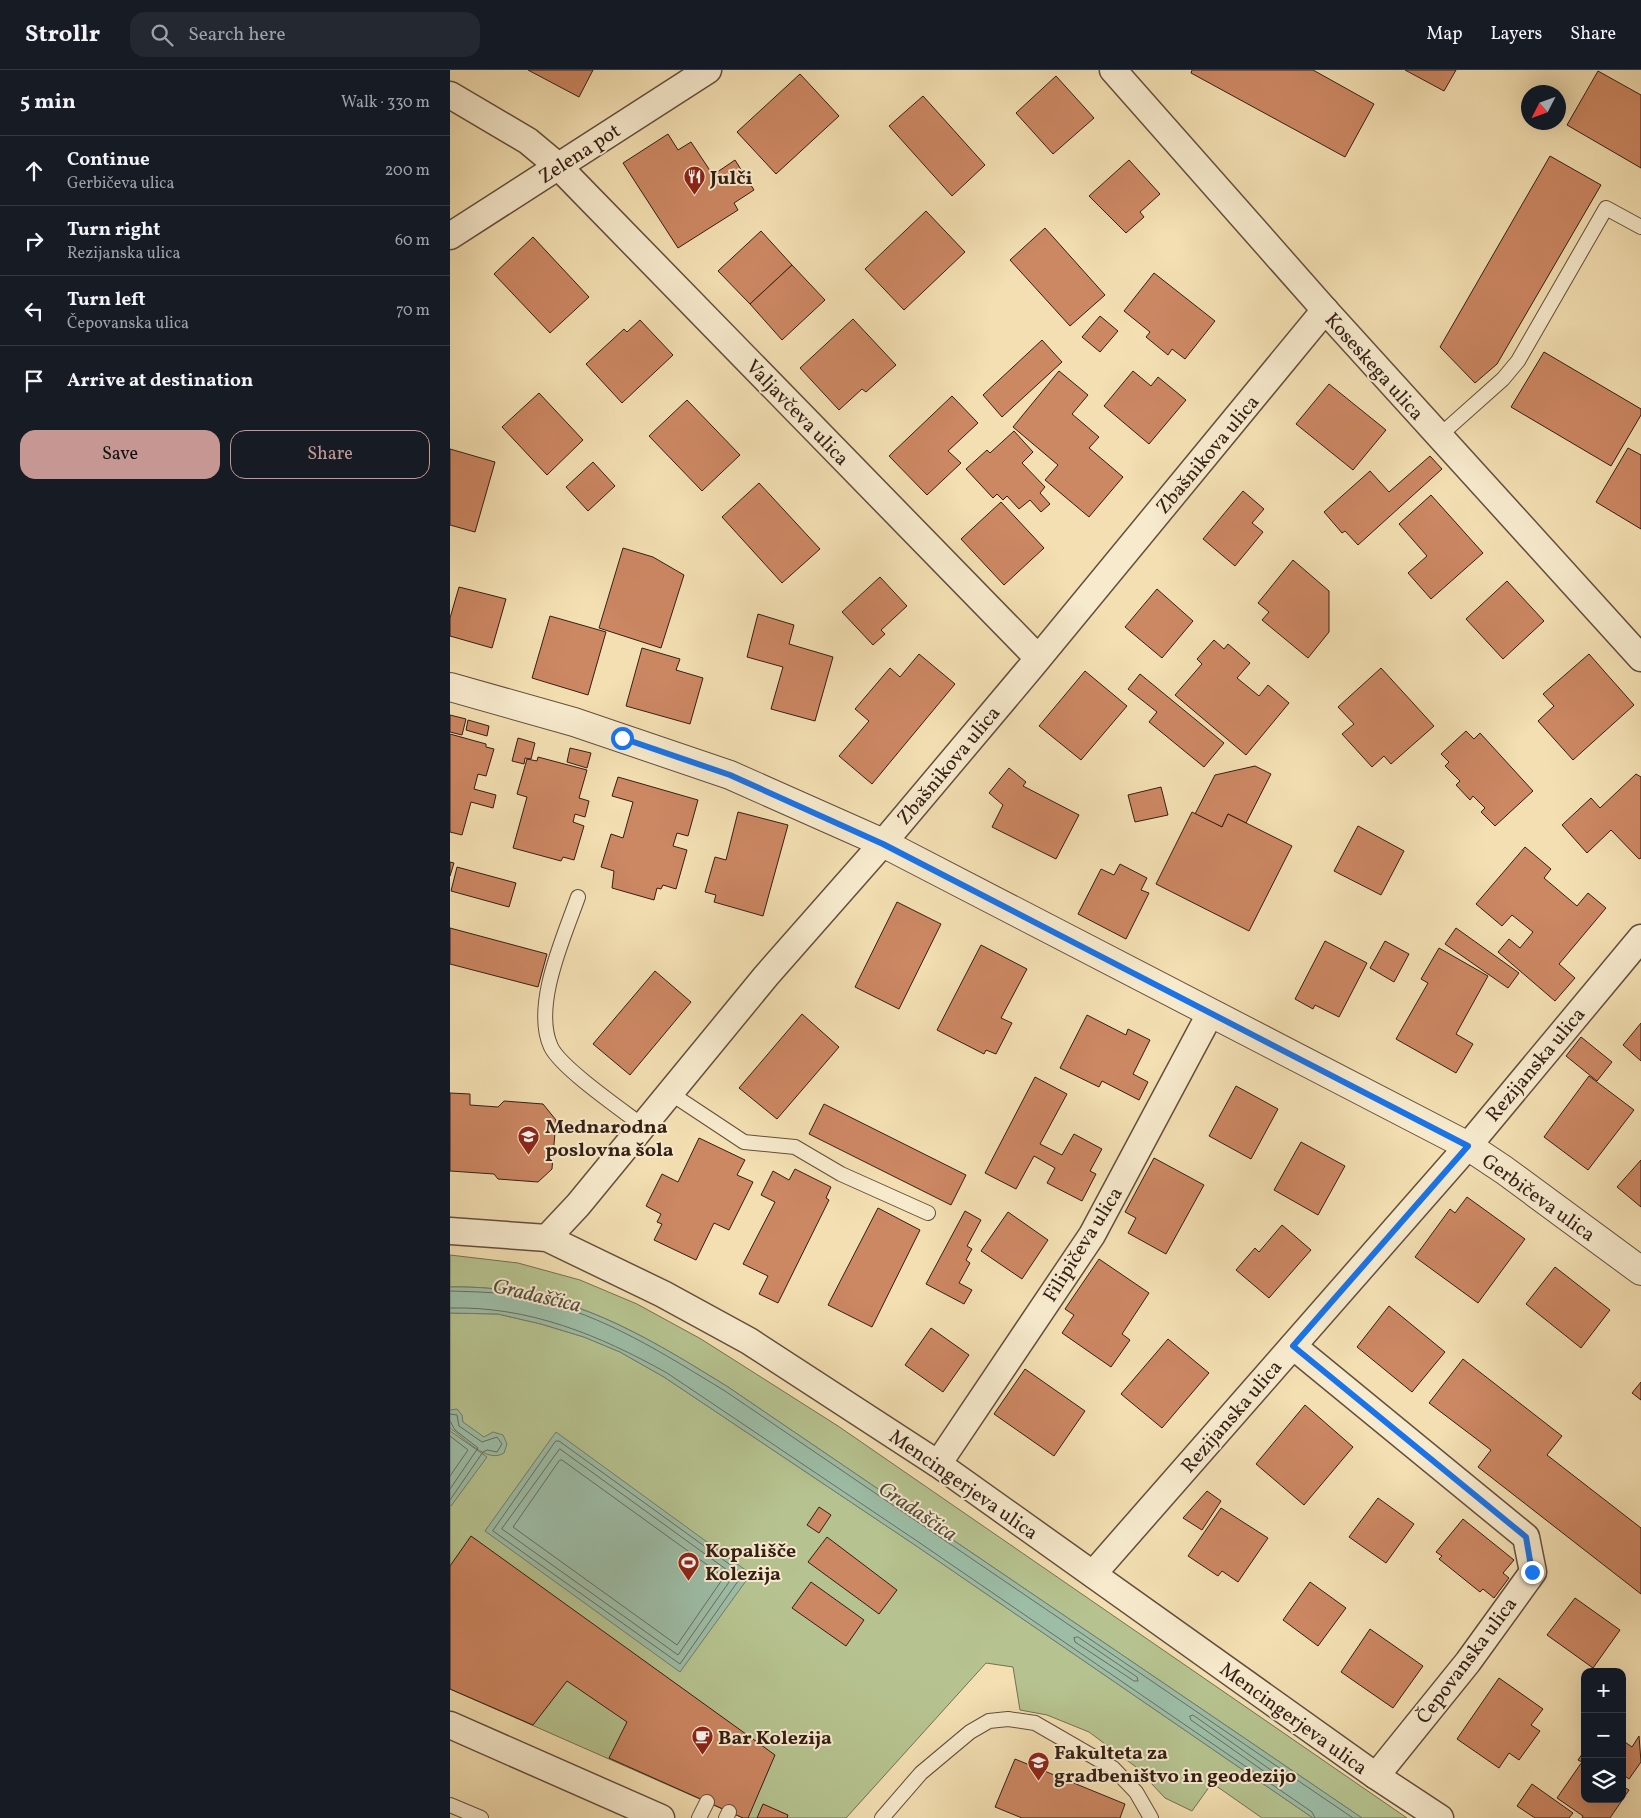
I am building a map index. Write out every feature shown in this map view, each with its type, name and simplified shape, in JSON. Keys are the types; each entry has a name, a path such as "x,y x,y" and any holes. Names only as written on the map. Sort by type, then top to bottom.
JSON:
{"street":[{"name":"Zelena pot","path":"450,236 708,70"},
{"name":"Koseskega ulica","path":"1113,70 1325,310 1641,658"},
{"name":"Valjavčeva ulica","path":"450,95 528,141 558,166 1038,658"},
{"name":"Zbašnikova ulica","path":"547,1238 643,1126 766,976 883,844 1325,310"},
{"name":"Gerbičeva ulica","path":"450,687 574,722 730,775 883,844 1468,1146 1504,1170 1641,1271"},
{"name":"Rezijanska ulica","path":"1093,1574 1468,1146 1641,938"},
{"name":"Filipičeva ulica","path":"938,1464 1092,1234 1210,1014"},
{"name":"Mencingerjeva ulica","path":"450,1231 547,1238 663,1294 749,1340 938,1464 1376,1776 1440,1818"},
{"name":"Čepovanska ulica","path":"1293,1346 1526,1537 1532,1572 1468,1662 1376,1776"},
{"path":"450,1725 661,1818"}],"lane":[{"path":"1439,436 1503,379 1518,361 1606,208 1641,227"},
{"path":"578,897 545,1001 546,1027 551,1048 567,1066 643,1126"},
{"path":"670,1093 744,1142 795,1147 841,1174 928,1213"},
{"path":"882,1818 921,1772 970,1732 989,1721 1008,1718 1035,1723 1113,1768 1136,1792 1151,1818"},
{"path":"699,1818 707,1802"},
{"path":"450,1805 481,1818"}],"shaded area":[{"path":"450,1255 518,1263 580,1280 637,1304 701,1339 838,1426 1407,1818 1362,1818 728,1387 662,1347 596,1315 563,1303 528,1294 490,1288 450,1287"},
{"name":"Kopališče Kolezija","path":"450,1313 498,1314 541,1324 584,1337 620,1352 664,1377 915,1545 1313,1818 1262,1818 1212,1783 1192,1811 1165,1798 1136,1767 1089,1732 1047,1715 1020,1710 1013,1667 986,1663 846,1818 743,1818 450,1689"}],"water":[{"path":"450,1287 490,1288 527,1294 562,1303 596,1315 629,1330 694,1366 728,1387 1362,1818 1313,1818 915,1545 664,1377 620,1352 584,1337 541,1324 498,1314 450,1313"},
{"path":"457,1409 462,1415 463,1422 484,1437 493,1432 503,1435 507,1444 504,1453 490,1455 483,1453 450,1428 450,1410"},
{"path":"450,1431 487,1457 451,1506 450,1505"},
{"path":"556,1432 751,1574 680,1672 485,1531"}],"building":[{"path":"528,70 593,70 579,97"},
{"path":"1192,70 1313,70 1374,104 1345,157 1191,73"},
{"path":"1405,70 1456,70 1444,91"},
{"path":"1598,71 1641,95 1641,168 1567,125"},
{"path":"800,74 839,116 776,174 737,132"},
{"path":"1056,76 1094,118 1053,154 1016,113"},
{"path":"923,96 985,165 952,196 889,126"},
{"name":"Julči","path":"668,134 678,150 691,142 713,175 735,160 754,190 734,203 738,210 678,248 623,163"},
{"path":"1550,156 1601,185 1497,364 1475,383 1440,347"},
{"path":"1129,160 1160,194 1140,212 1144,217 1126,233 1089,196"},
{"path":"926,211 965,252 904,310 865,269"},
{"path":"1045,228 1105,295 1070,326 1010,260"},
{"path":"761,231 792,265 750,304 718,271"},
{"path":"533,237 589,297 550,333 494,274"},
{"path":"792,265 825,300 782,340 750,304"},
{"path":"1154,273 1215,321 1185,359 1172,349 1168,355 1146,337 1150,332 1124,311"},
{"path":"1100,316 1118,331 1100,352 1082,337"},
{"path":"853,319 896,365 866,392 862,389 839,410 800,368"},
{"path":"640,320 673,355 622,403 586,364 624,329 627,332"},
{"path":"1042,340 1062,362 1002,417 983,395"},
{"path":"1544,352 1641,409 1641,415 1611,466 1511,407"},
{"path":"1059,371 1088,395 1072,414 1099,437 1089,448 1123,477 1089,517 1045,480 1058,465 1013,427"},
{"path":"1133,371 1151,386 1158,377 1186,400 1149,444 1104,406"},
{"path":"1329,384 1386,430 1353,470 1296,424"},
{"path":"539,393 583,440 547,475 502,427"},
{"path":"952,396 978,423 948,451 961,463 927,495 889,456"},
{"path":"687,400 740,455 702,491 649,436"},
{"path":"1014,431 1033,452 1022,463 1045,487 1040,493 1050,504 1041,512 1030,500 1019,509 1007,496 1003,500 997,494 993,498 966,469 987,450 990,453"},
{"path":"1628,448 1641,455 1641,529 1596,502"},
{"path":"450,449 495,462 475,532 450,525"},
{"path":"1430,456 1442,469 1358,545 1345,531 1342,533 1324,512 1370,471 1389,492"},
{"path":"593,462 615,486 588,511 566,487"},
{"path":"759,483 820,549 782,583 722,517"},
{"path":"1243,491 1264,509 1252,523 1263,532 1235,566 1203,539"},
{"path":"1431,495 1483,553 1431,599 1408,573 1427,556 1399,524"},
{"path":"1001,502 1044,548 1004,585 961,539"},
{"path":"623,548 653,557 684,575 661,648 599,628"},
{"path":"1293,560 1329,591 1329,632 1308,658 1262,620 1269,612 1258,603"},
{"path":"880,577 907,606 881,630 885,634 873,645 842,612"},
{"path":"1507,581 1544,621 1503,659 1466,619"},
{"path":"459,587 506,599 492,648 450,636 450,618"},
{"path":"1157,589 1193,621 1162,658 1125,627"},
{"path":"758,614 794,625 789,644 833,657 815,721 771,709 783,667 747,657"},
{"path":"550,616 606,632 588,695 532,678"},
{"path":"1214,640 1224,649 1228,644 1250,663 1237,678 1259,696 1268,685 1289,703 1246,755 1175,695 1202,664 1197,659"},
{"path":"642,648 680,659 676,670 703,678 690,724 626,706"},
{"path":"919,654 955,684 872,784 839,756 869,721 855,709 890,668 900,677"},
{"path":"1589,654 1634,705 1573,760 1538,721 1554,706 1543,694"},
{"path":"1381,668 1434,726 1391,764 1384,756 1372,767 1342,734 1354,724 1338,707"},
{"path":"1085,671 1127,706 1081,760 1039,726"},
{"path":"1140,674 1224,743 1204,767 1149,722 1157,712 1128,689"},
{"path":"450,715 466,719 462,735 450,732"},
{"path":"468,720 489,726 487,736 466,730"},
{"path":"1466,731 1474,739 1480,733 1533,791 1495,826 1481,812 1485,808 1473,796 1470,800 1456,785 1460,781 1445,766 1449,762 1441,754"},
{"path":"450,734 486,744 486,747 494,749 486,776 478,774 474,789 496,795 493,808 471,802 462,835 450,832"},
{"path":"518,738 535,743 531,759 525,758 524,764 512,761"},
{"path":"570,748 591,753 587,768 567,762"},
{"path":"538,757 587,770 579,798 589,801 585,817 575,814 573,822 584,826 574,860 563,857 561,861 513,848 527,797 517,794 527,759 537,761"},
{"path":"1255,766 1271,774 1246,823 1228,814 1222,827 1195,814 1215,775"},
{"path":"1009,768 1026,782 1023,786 1079,815 1056,859 992,827 1003,805 989,793"},
{"path":"1636,774 1641,777 1641,858 1639,859 1611,830 1587,853 1562,825 1591,798 1600,808"},
{"path":"618,777 698,800 688,836 677,833 673,846 687,850 676,889 663,885 661,889 657,888 654,900 612,888 614,871 601,867 611,834 623,838 633,802 612,796"},
{"path":"1161,787 1168,815 1135,822 1128,795"},
{"path":"738,812 788,825 763,916 714,902 716,895 705,892 715,857 726,860"},
{"path":"1192,812 1222,827 1228,814 1292,846 1249,931 1156,884"},
{"path":"1358,826 1404,851 1381,895 1334,871"},
{"path":"1525,847 1551,869 1544,878 1577,906 1588,893 1606,908 1559,964 1575,978 1555,1001 1498,952 1509,939 1520,948 1533,932 1512,915 1502,926 1476,904"},
{"path":"450,862 454,863 450,876"},
{"path":"1120,864 1147,878 1141,890 1149,893 1126,939 1078,914 1101,869 1114,875"},
{"path":"457,867 516,883 509,907 451,891"},
{"path":"897,902 941,924 899,1009 855,987"},
{"path":"450,928 547,954 538,987 450,964"},
{"path":"1456,928 1519,973 1508,988 1445,944"},
{"path":"1325,941 1367,963 1339,1017 1315,1005 1313,1009 1295,999"},
{"path":"1385,941 1409,954 1394,982 1370,968"},
{"path":"981,945 1027,969 1001,1018 1012,1023 996,1054 986,1050 984,1054 937,1030"},
{"path":"1439,948 1488,976 1456,1034 1473,1044 1456,1073 1396,1039 1428,983 1421,979"},
{"path":"655,971 691,1002 630,1075 593,1044"},
{"path":"802,1014 839,1047 777,1119 739,1088"},
{"path":"1087,1015 1126,1035 1128,1029 1150,1040 1133,1074 1148,1082 1139,1100 1102,1081 1099,1087 1060,1068"},
{"path":"1641,1023 1641,1061 1623,1045"},
{"path":"1581,1037 1612,1062 1597,1081 1566,1056"},
{"path":"1589,1076 1634,1110 1588,1170 1544,1137"},
{"path":"1035,1077 1067,1094 1040,1144 1062,1155 1074,1134 1102,1149 1090,1171 1096,1174 1082,1201 1047,1183 1055,1168 1034,1156 1016,1189 985,1173"},
{"path":"1236,1086 1278,1109 1251,1159 1209,1136"},
{"path":"450,1093 470,1094 470,1105 498,1107 504,1101 543,1104 556,1120 552,1169 538,1182 498,1179 494,1174 450,1171"},
{"path":"824,1104 966,1175 951,1205 809,1134"},
{"path":"699,1138 745,1160 737,1175 753,1182 729,1230 714,1223 696,1260 654,1240 662,1224 657,1222 661,1214 646,1206 662,1174 678,1182"},
{"path":"1301,1142 1345,1166 1318,1215 1274,1190"},
{"path":"1154,1158 1204,1185 1166,1254 1128,1233 1136,1218 1125,1212"},
{"path":"1641,1160 1641,1207 1617,1187"},
{"path":"795,1169 831,1187 826,1198 829,1200 778,1303 759,1294 768,1276 743,1264 775,1202 761,1195 773,1171 789,1180"},
{"path":"1467,1197 1525,1239 1478,1303 1415,1257 1450,1209 1455,1213"},
{"path":"878,1208 920,1230 872,1327 828,1305"},
{"path":"965,1211 981,1220 967,1246 972,1249 966,1260 970,1263 959,1283 972,1290 964,1304 926,1284"},
{"path":"1008,1212 1048,1240 1022,1279 981,1251"},
{"path":"1282,1225 1311,1250 1269,1298 1236,1270 1255,1248 1259,1252"},
{"path":"1099,1259 1149,1293 1122,1334 1130,1340 1111,1367 1062,1333 1074,1315 1065,1309"},
{"path":"1555,1267 1610,1310 1581,1348 1526,1304"},
{"path":"1389,1306 1445,1352 1412,1392 1357,1347"},
{"path":"931,1328 969,1355 943,1392 905,1365"},
{"path":"1168,1339 1209,1373 1162,1428 1121,1394"},
{"path":"1463,1359 1562,1436 1547,1455 1641,1528 1641,1594 1478,1467 1491,1450 1429,1403"},
{"path":"1025,1369 1085,1411 1054,1456 994,1414"},
{"path":"1641,1382 1641,1400 1632,1393"},
{"path":"1305,1405 1353,1447 1304,1505 1256,1464"},
{"path":"1207,1491 1221,1501 1202,1530 1183,1518"},
{"path":"1378,1498 1414,1524 1386,1563 1349,1537"},
{"path":"819,1507 831,1515 819,1533 807,1525"},
{"path":"1221,1508 1268,1538 1238,1582 1222,1571 1218,1576 1188,1556"},
{"path":"1463,1519 1514,1560 1503,1573 1509,1578 1494,1598 1483,1589 1480,1592 1439,1559 1442,1556 1436,1552"},
{"path":"471,1536 775,1755 748,1818 743,1818 609,1758 627,1722 567,1681 533,1725 450,1689 450,1566"},
{"path":"827,1537 897,1590 879,1614 808,1562"},
{"path":"811,1582 864,1620 846,1646 792,1608"},
{"path":"1310,1582 1346,1608 1318,1646 1283,1620"},
{"path":"1575,1598 1620,1630 1593,1668 1547,1635"},
{"path":"1370,1629 1423,1666 1393,1708 1341,1672"},
{"path":"1499,1678 1543,1709 1531,1725 1540,1731 1519,1760 1509,1753 1499,1768 1457,1739"},
{"path":"1639,1736 1641,1762 1629,1779 1626,1777 1626,1743 1632,1747"},
{"name":"Fakulteta za gradbeništvo in geodezijo","path":"1015,1759 1125,1804 1120,1818 1022,1818 995,1807"},
{"path":"1581,1763 1581,1803 1620,1803 1610,1818 1582,1818 1583,1816 1557,1798"},
{"path":"1532,1784 1573,1813 1569,1818 1535,1818 1517,1806"},
{"path":"763,1804 788,1815 787,1818 757,1818"}],"place":[{"name":"Julči","path":"694,196"},
{"name":"Mednarodna poslovna šola","path":"529,1156"},
{"name":"Kopališče Kolezija","path":"689,1581"},
{"name":"Bar Kolezija","path":"702,1756"},
{"name":"Fakulteta za gradbeništvo in geodezijo","path":"1038,1782"}],"route":[{"path":"622,738 730,775 883,844 1468,1146 1293,1346 1526,1537 1532,1572"}],"water label":[{"name":"Gradaščica","path":"537,1295"},
{"name":"Gradaščica","path":"918,1511"}]}
